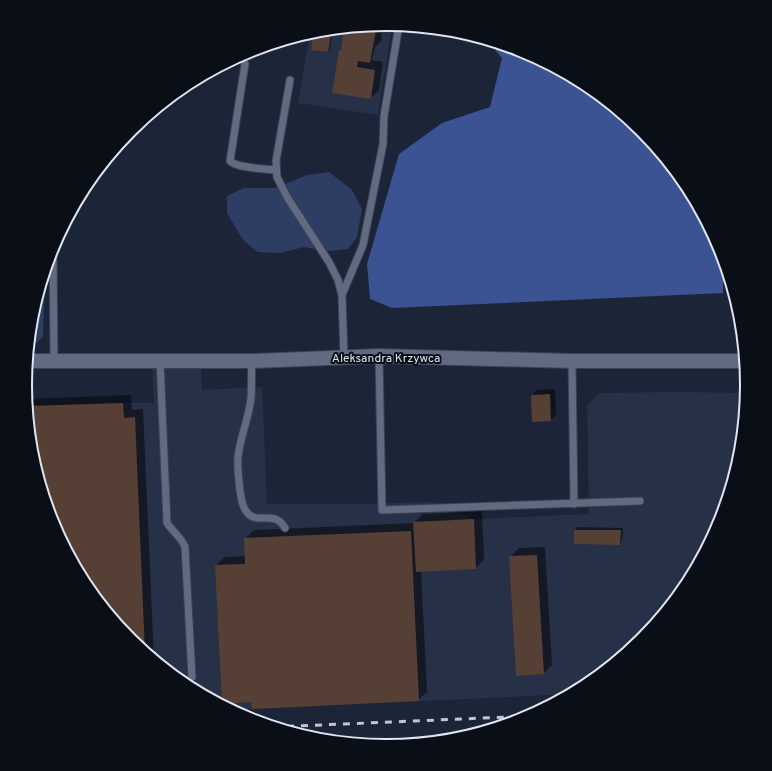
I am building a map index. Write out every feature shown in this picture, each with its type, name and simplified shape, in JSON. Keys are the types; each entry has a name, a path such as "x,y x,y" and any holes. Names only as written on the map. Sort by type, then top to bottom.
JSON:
{"street":[{"name":"Aleksandra Krzywca","path":"32,361 252,361 379,356 572,361 740,361"}],"lane":[{"path":"342,296 363,245 383,144 384,116 398,32"},
{"path":"245,64 230,161 240,166 276,170"},
{"path":"290,80 276,161 277,177 287,196 329,262 338,280 342,296 344,357"},
{"path":"53,263 54,361"},
{"path":"379,356 382,510 640,501"},
{"path":"160,361 167,523 174,532 182,538 185,547 192,677"},
{"path":"252,361 251,398 238,456 242,502 250,516 277,519 285,528"},
{"path":"572,361 574,504"}],"shaded area":[{"path":"391,31 378,115 298,103 309,40 340,34"},
{"path":"494,48 522,58 563,78 602,104 637,135 653,152 681,189 704,229 722,272 723,293 392,308 370,299 367,264 399,154 442,123 490,107 502,58"},
{"path":"329,172 352,190 362,209 357,237 348,249 328,251 304,247 280,253 258,252 245,242 227,213 227,196 244,188 275,188 307,175"},
{"path":"44,293 43,337 34,345 38,316"},
{"path":"152,369 201,369 202,390 262,387 267,504 431,502 474,519 589,514 587,405 600,393 740,393 740,409 734,455 722,499 714,521 693,563 667,601 637,636 602,667 563,693 560,695 242,709 209,693 170,667 135,636 119,619 46,484 38,455 32,406 154,403"}],"building":[{"path":"376,31 370,63 358,61 357,67 375,70 371,99 332,93 339,50 341,50 343,34"},
{"path":"331,36 328,52 311,50 313,39"},
{"path":"550,394 551,421 532,422 531,395"},
{"path":"123,403 124,418 135,417 145,645 119,619 91,582 79,563 58,521 50,499 38,455 32,406"},
{"path":"474,519 476,569 416,572 413,522"},
{"path":"574,530 621,530 620,545 574,544"},
{"path":"411,531 419,701 252,709 251,702 230,703 222,699 215,565 245,564 244,538"},
{"path":"537,555 544,674 516,676 509,556"}],"railway":[{"path":"289,726 511,717"}]}
